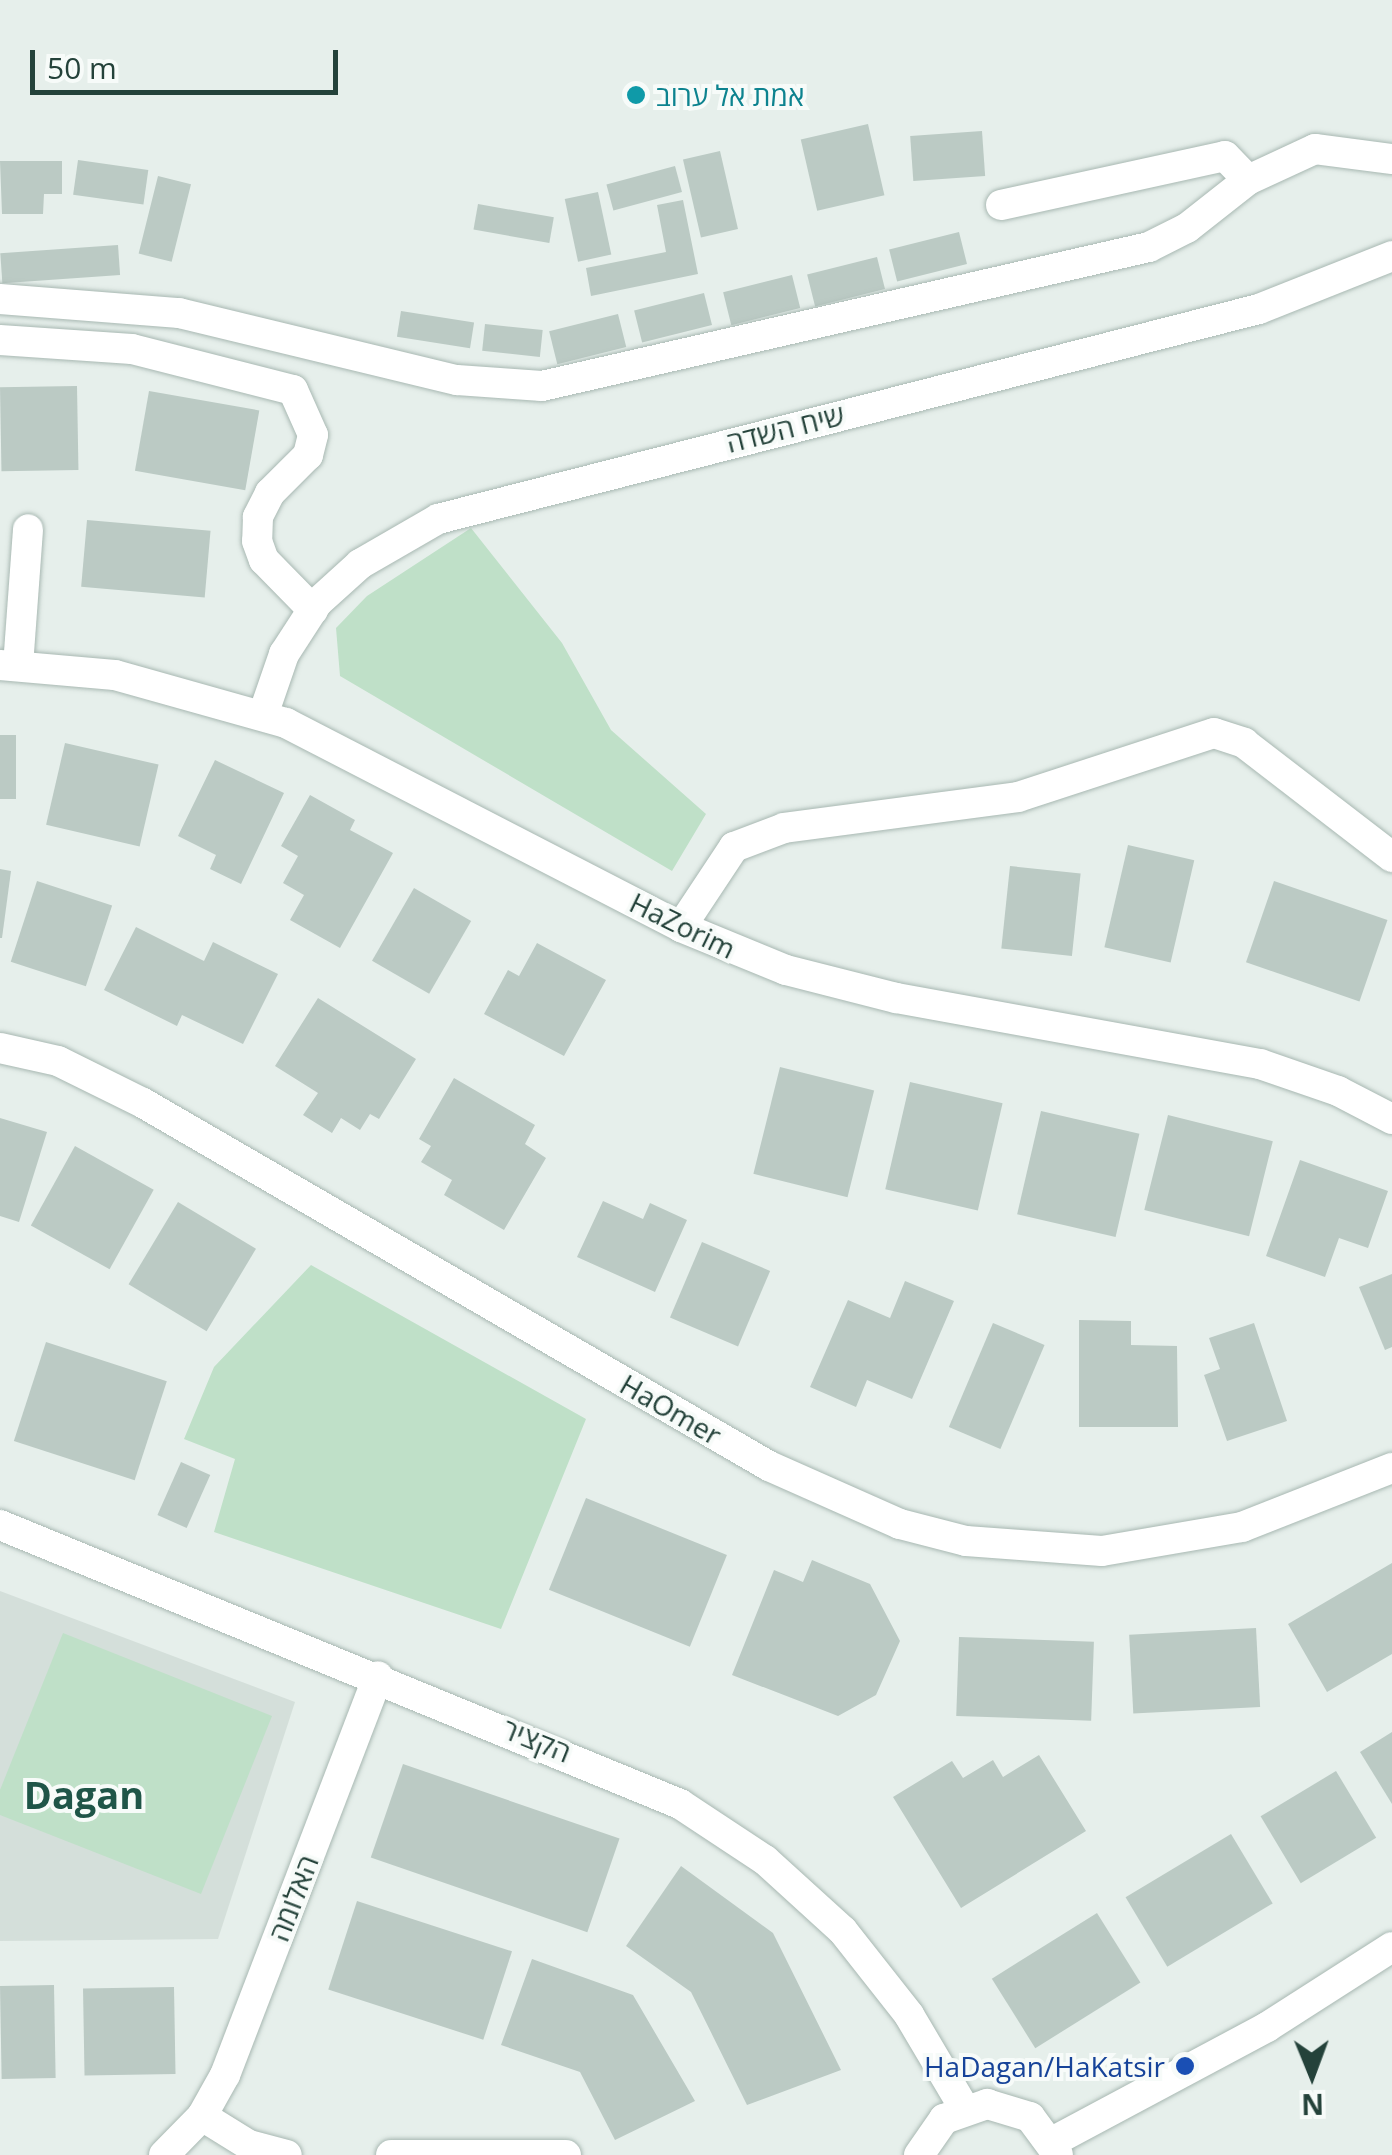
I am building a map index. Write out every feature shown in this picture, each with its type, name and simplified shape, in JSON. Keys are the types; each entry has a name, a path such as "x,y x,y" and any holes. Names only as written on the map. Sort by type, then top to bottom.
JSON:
{"street":[{"path":"0,298 180,313 457,380 542,386 1149,247 1187,228 1248,180 1315,149 1392,158"},
{"path":"1001,205 1225,156 1248,180"},
{"name":"שיח השדה","path":"263,715 284,654 313,610 384,547 466,508 1241,314 1392,256"},
{"path":"0,340 132,350 292,390 312,435 308,455 270,493 258,517 257,541 264,560 313,610"},
{"path":"9,666 28,529"},
{"name":"HaZorim","path":"9,666 115,675 263,715 389,771 681,927 759,961 868,993 1260,1064 1338,1090 1392,1120"},
{"path":"681,927 734,847 784,828 1018,797 1214,734 1244,743 1392,857"},
{"name":"HaOmer","path":"0,1048 58,1061 143,1103 769,1466 900,1524 966,1542 1102,1551 1242,1527 1392,1468"},
{"name":"הקציר","path":"0,1525 636,1781 765,1860 878,1972 964,2108"},
{"name":"האלומה","path":"164,2155 202,2116 225,2075 378,1676"},
{"path":"918,2155 936,2126 964,2108 987,2104 1021,2112 1055,2149 1267,2027 1392,1947"},
{"path":"202,2116 239,2141 287,2155"},
{"path":"391,2155 566,2155"}],"shaded area":[{"path":"0,1591 295,1702 218,1939 0,1941"}],"green space":[{"path":"471,528 562,643 611,730 706,814 672,871 340,676 336,628 367,596"},
{"path":"311,1265 586,1419 501,1629 214,1532 235,1459 184,1439 214,1367"},
{"path":"63,1633 272,1716 201,1894 0,1815 0,1790"}],"building":[{"path":"868,124 884,195 817,211 801,140"},
{"path":"982,131 985,176 913,181 910,136"},
{"path":"720,151 738,229 701,237 683,160"},
{"path":"78,160 148,170 143,205 73,195"},
{"path":"0,161 62,161 62,194 44,194 43,214 2,214"},
{"path":"675,166 682,192 613,210 606,184"},
{"path":"158,176 191,184 172,262 139,254"},
{"path":"598,192 611,255 578,262 565,199"},
{"path":"683,200 698,274 591,296 586,268 666,252 657,205"},
{"path":"478,204 554,217 549,243 473,230"},
{"path":"959,232 967,264 897,281 889,249"},
{"path":"118,245 120,275 2,283 0,253"},
{"path":"877,257 885,289 815,306 807,274"},
{"path":"792,275 800,308 731,325 723,292"},
{"path":"704,293 712,325 642,342 634,310"},
{"path":"401,311 474,323 470,348 397,337"},
{"path":"618,314 626,347 557,364 549,331"},
{"path":"485,324 543,330 540,357 482,351"},
{"path":"77,386 78,470 1,471 0,387"},
{"path":"149,391 259,410 245,490 135,471"},
{"path":"87,520 211,531 205,598 81,587"},
{"path":"0,735 16,735 16,799 0,799"},
{"path":"65,743 159,765 140,846 46,825"},
{"path":"215,760 284,793 241,884 210,869 216,855 178,836"},
{"path":"310,795 355,820 350,830 393,853 340,948 290,920 304,895 283,883 298,856 281,846"},
{"path":"1128,845 1194,860 1171,963 1104,947"},
{"path":"1010,866 1081,873 1072,956 1001,949"},
{"path":"0,869 11,871 2,938 0,938"},
{"path":"37,881 112,905 86,986 11,962"},
{"path":"1274,881 1387,920 1359,1001 1246,962"},
{"path":"414,888 471,921 429,994 372,961"},
{"path":"136,927 204,961 213,942 278,974 243,1044 182,1015 177,1026 104,990"},
{"path":"537,943 606,980 564,1056 484,1014 508,970 519,976"},
{"path":"318,998 416,1059 379,1119 370,1114 360,1130 341,1118 332,1133 303,1115 318,1093 275,1066"},
{"path":"780,1067 874,1090 848,1197 753,1174"},
{"path":"454,1078 535,1125 525,1144 546,1158 504,1230 444,1195 452,1180 421,1162 431,1146 419,1139"},
{"path":"910,1082 1003,1103 978,1211 885,1189"},
{"path":"1041,1111 1139,1134 1116,1237 1017,1214"},
{"path":"1168,1115 1273,1141 1249,1236 1144,1210"},
{"path":"0,1118 47,1132 19,1222 0,1216"},
{"path":"75,1146 154,1190 110,1269 31,1226"},
{"path":"1300,1160 1388,1191 1368,1248 1339,1238 1325,1277 1266,1256"},
{"path":"603,1201 643,1219 650,1203 687,1220 655,1292 577,1257"},
{"path":"178,1202 256,1249 207,1331 129,1284"},
{"path":"702,1242 770,1271 738,1346 670,1317"},
{"path":"1392,1274 1392,1347 1385,1350 1359,1287"},
{"path":"905,1281 954,1301 912,1399 867,1380 856,1407 810,1387 848,1300 890,1318"},
{"path":"1079,1320 1131,1321 1131,1345 1177,1346 1178,1427 1079,1427"},
{"path":"993,1323 1045,1345 1000,1449 949,1427"},
{"path":"1254,1323 1287,1421 1227,1441 1204,1375 1220,1369 1209,1338"},
{"path":"46,1342 167,1381 135,1480 14,1441"},
{"path":"181,1462 210,1475 187,1528 157,1515"},
{"path":"586,1498 727,1555 690,1647 549,1590"},
{"path":"812,1560 870,1584 900,1641 876,1695 838,1716 732,1675 774,1570 803,1582"},
{"path":"1392,1563 1392,1654 1327,1692 1288,1624"},
{"path":"1256,1628 1260,1707 1133,1714 1129,1635"},
{"path":"959,1637 1094,1642 1091,1721 956,1716"},
{"path":"1392,1732 1392,1804 1360,1752"},
{"path":"1039,1755 1086,1831 961,1908 893,1797 952,1761 963,1778 993,1760 1003,1777"},
{"path":"403,1764 620,1839 587,1932 371,1858"},
{"path":"1336,1771 1376,1838 1301,1883 1261,1816"},
{"path":"1231,1834 1273,1903 1167,1967 1126,1897"},
{"path":"681,1866 773,1933 841,2070 747,2105 691,1992 626,1946"},
{"path":"357,1901 512,1951 483,2040 328,1989"},
{"path":"1097,1913 1140,1983 1035,2048 992,1979"},
{"path":"532,1959 633,1995 695,2101 615,2140 580,2072 501,2045"},
{"path":"54,1985 56,2078 2,2079 0,1986"},
{"path":"174,1987 176,2074 85,2076 83,1989"}],"place":[{"name":"אמת אל ערוב","path":"636,95"},
{"name":"HaDagan/HaKatsir","path":"1185,2066"}],"district":[{"name":"Dagan","path":"84,1795"}]}
